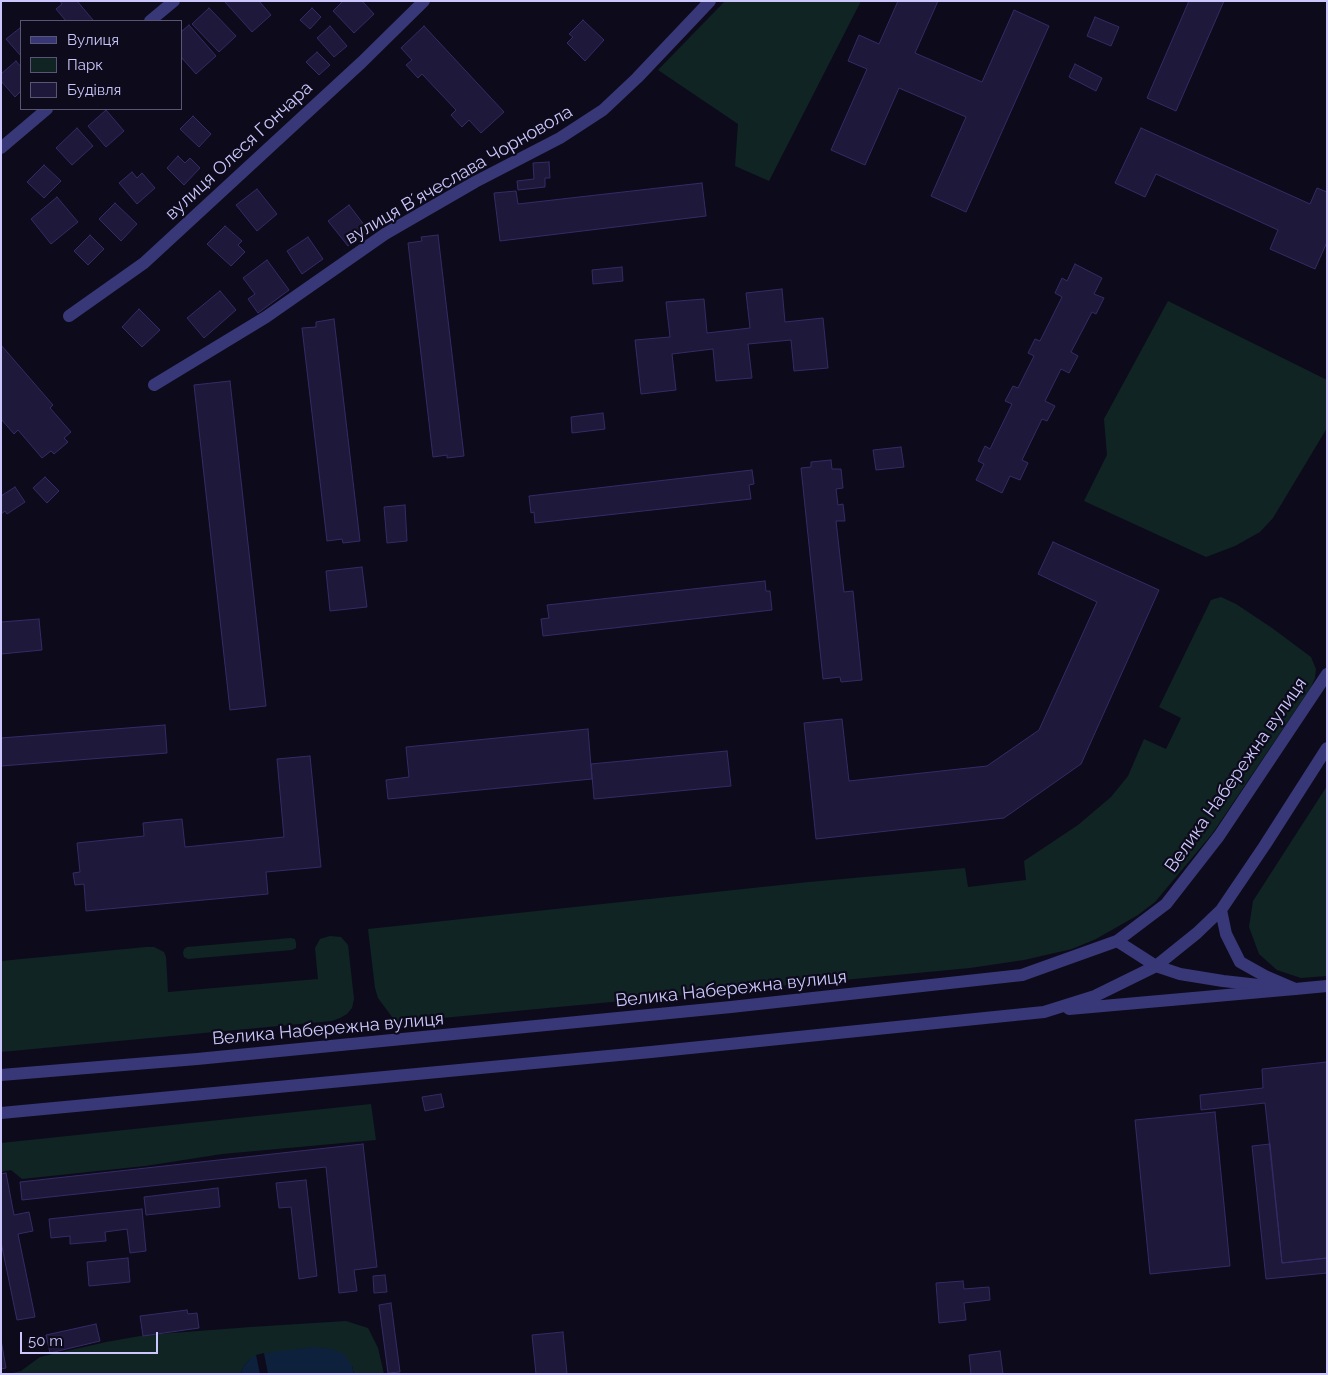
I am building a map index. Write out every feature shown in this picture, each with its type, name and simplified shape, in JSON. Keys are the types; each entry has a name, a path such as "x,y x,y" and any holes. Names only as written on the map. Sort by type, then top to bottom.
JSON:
{"street":[{"path":"151,20 174,1"},
{"name":"вулиця Олеся Гончара","path":"69,316 144,263 362,62 424,1"},
{"name":"вулиця Вʼячеслава Чорновола","path":"154,385 266,317 385,234 475,182 560,138 603,110 638,78 710,1"},
{"path":"1,148 46,110"},
{"name":"Велика Набережна вулиця","path":"1,1075 207,1058 721,1008 1022,975 1117,941 1166,904 1219,836 1327,674"},
{"path":"1044,1012 1095,996 1156,966 1222,910 1327,748"},
{"path":"1222,910 1226,934 1240,962 1265,976 1295,989"},
{"path":"1117,941 1156,966 1180,974 1295,989"},
{"path":"1,1114 1327,986"}],"green space":[{"path":"725,1 861,1 769,181 735,166 738,124 658,70"},
{"path":"1168,301 1327,380 1327,428 1273,518 1260,532 1235,546 1206,557 1084,501 1107,455 1104,419"},
{"path":"1221,597 1236,604 1272,628 1311,657 1316,669 1315,678 1311,687 1212,834 1155,902 1138,915 1096,939 1072,949 1024,960 970,968 400,1022 392,1017 378,998 375,988 368,929 809,882 965,868 968,887 1026,880 1024,861 1078,825 1111,797 1128,776 1144,739 1166,749 1181,718 1159,707 1211,600"},
{"path":"1327,786 1327,976 1301,978 1277,970 1259,954 1249,927 1253,901"},
{"path":"330,936 341,937 348,945 354,999 352,1008 347,1014 332,1021 1,1052 1,961 154,947 164,952 166,957 168,992 318,979 315,948 320,939"},
{"path":"295,939 296,943 296,948 292,950 188,959 184,957 183,953 187,947"},
{"path":"371,1104 376,1140 222,1154 145,1166 22,1179 11,1170 1,1172 1,1143"},
{"path":"346,1321 368,1328 378,1348 384,1374 354,1374 352,1366 250,1359 243,1367 241,1374 8,1374 21,1371 40,1357 146,1335"}],"water":[{"path":"314,1347 331,1349 344,1354 352,1366 354,1374 241,1374 243,1367 256,1355"}],"pier":[{"path":"264,1353 268,1374 260,1374 256,1355"}],"building":[{"path":"60,1 77,1 93,20 65,20 56,9 62,4"},
{"path":"226,1 259,1 271,15 252,32"},
{"path":"343,1 362,1 374,14 354,33 333,11"},
{"path":"898,1 938,1 915,53 982,82 1014,10 1049,26 966,212 931,196 966,117 899,88 865,165 831,150 867,69 848,61 859,35 879,44"},
{"path":"1189,1 1224,1 1176,111 1147,98"},
{"path":"209,8 236,36 219,52 192,24"},
{"path":"312,8 321,17 310,29 300,20"},
{"path":"1095,17 1119,27 1111,46 1087,36"},
{"path":"583,20 604,40 585,61 567,43 573,37 569,34"},
{"path":"189,25 216,56 196,74 182,58 182,31"},
{"path":"330,26 347,46 334,57 317,38"},
{"path":"424,26 504,112 481,133 469,120 462,127 451,115 456,110 422,74 418,78 406,65 412,60 401,48"},
{"path":"20,28 20,55 6,39"},
{"path":"317,52 330,65 319,75 306,62"},
{"path":"16,61 20,66 20,92 15,97 1,81 1,74"},
{"path":"1075,64 1102,78 1096,91 1069,77"},
{"path":"106,110 124,131 106,147 88,126"},
{"path":"193,116 211,134 199,147 180,129"},
{"path":"77,128 93,146 72,165 56,148"},
{"path":"1141,128 1310,204 1317,188 1327,192 1327,242 1315,269 1270,249 1278,230 1156,174 1145,197 1115,183"},
{"path":"178,156 185,163 190,158 200,168 184,185 167,168"},
{"path":"549,162 550,178 545,178 545,187 518,190 517,181 534,179 533,163"},
{"path":"44,165 61,181 44,198 27,182"},
{"path":"132,172 137,178 142,173 155,188 137,204 119,183"},
{"path":"702,183 706,216 500,241 494,193 516,191 518,204"},
{"path":"257,189 277,214 257,231 236,205"},
{"path":"57,197 78,222 51,244 31,219"},
{"path":"115,203 137,224 121,241 99,219"},
{"path":"349,205 368,230 348,246 328,221"},
{"path":"225,226 242,241 238,245 245,252 231,266 207,244"},
{"path":"90,235 104,249 88,265 74,251"},
{"path":"438,235 464,456 447,458 447,455 433,457 408,243 422,241 421,237"},
{"path":"308,237 323,259 302,274 287,251"},
{"path":"267,260 289,290 258,313 248,299 255,294 243,278"},
{"path":"1075,264 1102,278 1094,294 1104,298 1096,314 1092,312 1071,352 1078,356 1069,373 1061,369 1045,401 1055,406 1047,421 1042,419 1022,460 1028,463 1020,480 1010,476 1002,493 976,480 984,464 978,461 985,446 990,449 1012,404 1005,401 1013,386 1018,388 1034,356 1028,353 1035,339 1040,341 1062,297 1055,293 1062,278 1067,281"},
{"path":"622,267 623,281 593,284 592,270"},
{"path":"782,289 785,322 823,318 828,368 794,371 791,340 748,344 752,378 716,381 713,349 672,354 676,390 641,394 635,340 670,337 666,302 704,299 707,333 750,328 746,293"},
{"path":"220,291 236,310 204,338 187,318"},
{"path":"139,309 160,330 142,347 122,327"},
{"path":"334,319 360,541 343,543 342,539 327,541 302,328 316,327 316,322"},
{"path":"1,345 53,405 50,408 71,432 64,438 68,442 54,454 51,451 42,458 18,430 14,434 1,419"},
{"path":"230,381 266,706 230,710 194,385"},
{"path":"603,413 605,429 572,433 571,417"},
{"path":"901,447 904,467 876,470 873,450"},
{"path":"831,460 832,469 841,469 843,488 836,489 838,505 843,504 845,521 836,521 844,592 853,591 862,680 841,682 840,677 823,679 801,468 811,467 811,462"},
{"path":"752,470 754,484 749,485 751,499 535,523 534,512 531,513 529,496"},
{"path":"45,477 59,491 47,503 33,488"},
{"path":"15,487 25,502 7,514 5,511 1,514 1,496"},
{"path":"405,505 407,541 387,543 384,507"},
{"path":"1053,542 1159,590 1081,764 1004,818 816,839 804,723 842,719 849,781 987,766 1039,730 1097,602 1038,574"},
{"path":"362,567 367,607 330,611 326,571"},
{"path":"765,581 766,591 770,591 772,610 543,636 541,619 549,618 547,605"},
{"path":"39,619 42,650 1,654 1,622"},
{"path":"165,725 167,753 1,766 1,738"},
{"path":"588,729 592,779 388,799 386,780 409,777 406,747"},
{"path":"727,751 731,786 594,799 591,764"},
{"path":"310,756 321,867 266,872 268,894 86,911 84,884 75,885 73,873 80,872 77,843 144,836 143,823 182,819 185,847 284,837 277,759"},
{"path":"1327,1062 1327,1258 1282,1263 1265,1103 1201,1110 1200,1095 1263,1088 1262,1069"},
{"path":"441,1094 444,1107 425,1111 422,1097"},
{"path":"1215,1112 1230,1266 1150,1274 1135,1120"},
{"path":"363,1144 377,1267 354,1270 357,1291 339,1293 326,1167 22,1200 20,1182"},
{"path":"1270,1144 1282,1263 1327,1258 1327,1273 1266,1279 1252,1146"},
{"path":"6,1173 14,1215 29,1212 33,1231 18,1234 35,1317 17,1320 1,1242 1,1174"},
{"path":"306,1180 317,1276 299,1279 291,1207 279,1208 276,1183"},
{"path":"218,1188 220,1207 146,1215 144,1197"},
{"path":"142,1209 146,1251 130,1253 127,1229 105,1232 106,1241 70,1244 70,1236 51,1238 49,1219"},
{"path":"128,1258 130,1282 89,1286 87,1262"},
{"path":"385,1275 387,1292 374,1293 373,1276"},
{"path":"963,1281 964,1289 989,1287 990,1300 964,1303 966,1320 939,1323 936,1283"},
{"path":"391,1303 400,1372 388,1373 379,1305"},
{"path":"187,1310 188,1314 197,1313 199,1328 143,1336 140,1316"},
{"path":"96,1324 100,1341 50,1353 46,1335"},
{"path":"563,1332 567,1374 536,1374 532,1335"},
{"path":"1,1340 6,1368 1,1369"},
{"path":"1000,1351 1003,1374 971,1374 969,1355"}]}
